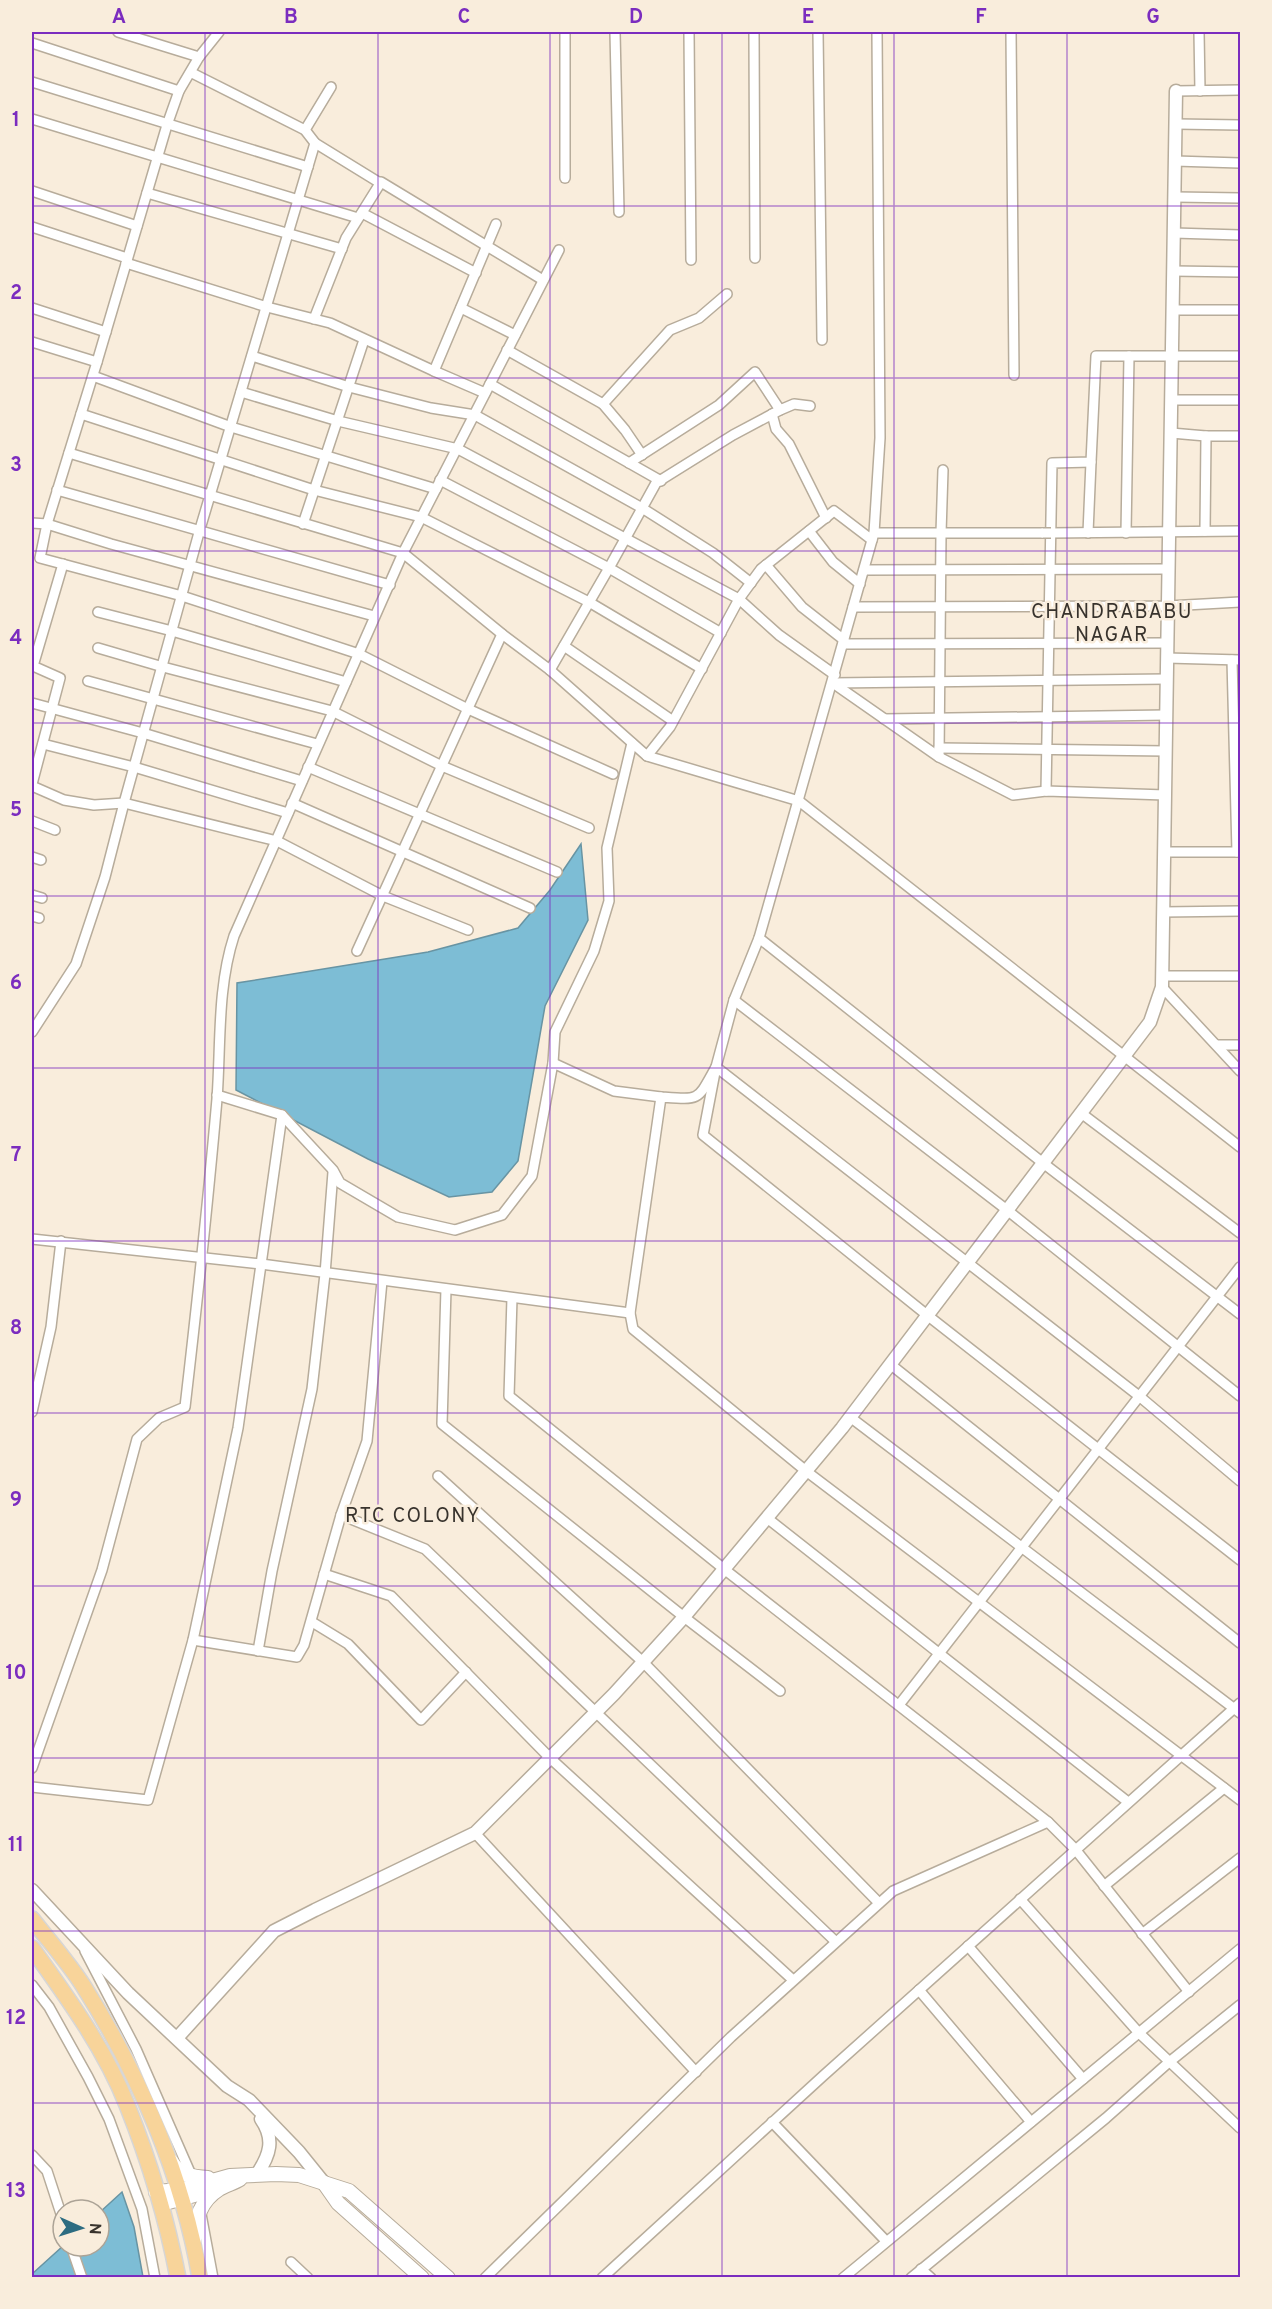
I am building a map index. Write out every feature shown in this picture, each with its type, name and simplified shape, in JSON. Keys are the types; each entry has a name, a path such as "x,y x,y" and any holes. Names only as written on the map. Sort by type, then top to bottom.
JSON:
{"highway":[{"path":"32,1919 83,1986 128,2063 181,2195 194,2243 200,2277"},
{"path":"32,1948 65,1993 107,2064 127,2105 158,2197 178,2277"}],"main road":[{"path":"165,2151 176,2170 195,2186"},
{"path":"158,2197 181,2195 195,2186 233,2184 251,2175 299,2175 349,2191 448,2277"},
{"path":"194,2243 196,2221 204,2201 219,2183"},
{"path":"324,2183 338,2203 422,2277"}],"street":[{"path":"118,32 199,57"},
{"path":"219,32 199,57 192,73 179,92 167,125 47,524 40,558 182,596 359,654 468,709 613,774"},
{"path":"565,32 565,178"},
{"path":"615,32 619,212"},
{"path":"689,32 691,260"},
{"path":"754,32 755,258"},
{"path":"818,32 822,340"},
{"path":"877,32 880,438 873,537 759,938 734,1000 716,1067 703,1135 927,1315 1240,1560"},
{"path":"1011,32 1014,375"},
{"path":"1199,32 1200,91"},
{"path":"32,43 179,92"},
{"path":"192,73 305,130 315,143 543,280"},
{"path":"32,81 167,125 308,167"},
{"path":"305,130 331,87"},
{"path":"177,2038 274,1931 475,1833 596,1712 684,1617 850,1417 1150,1022 1162,982 1176,91 1240,90"},
{"path":"32,118 298,199 360,215 476,273"},
{"path":"1176,124 1240,126"},
{"path":"32,1032 76,964 105,877 200,529 315,143"},
{"path":"1175,161 1240,163"},
{"path":"314,319 342,249 380,183"},
{"path":"32,191 137,226"},
{"path":"147,192 342,249"},
{"path":"1175,196 1240,198"},
{"path":"434,371 496,224"},
{"path":"32,227 267,307 330,323 485,393"},
{"path":"1174,233 1240,235"},
{"path":"32,1768 102,1570 137,1439 159,1418 185,1407 203,1258 217,1095 220,1013 228,953 317,744 403,553 559,250"},
{"path":"1173,271 1240,272"},
{"path":"603,404 670,330 699,318 727,294"},
{"path":"32,308 106,332"},
{"path":"461,308 515,334"},
{"path":"1173,310 1240,310"},
{"path":"303,524 364,339"},
{"path":"32,342 97,362"},
{"path":"507,350 603,404 642,455"},
{"path":"252,356 349,387 431,408 475,415 642,508 713,553 751,583"},
{"path":"1088,533 1096,356 1240,356"},
{"path":"1126,533 1129,356"},
{"path":"629,463 719,405 756,372 776,412 776,429 789,444 825,518"},
{"path":"93,376 231,427 326,456 438,484 609,568 721,633"},
{"path":"490,384 661,481"},
{"path":"241,392 338,421 458,449 739,599 779,635 884,719 1013,795 1046,791 1165,795"},
{"path":"1171,400 1240,400"},
{"path":"550,670 656,483 733,435 776,412 794,404 810,406"},
{"path":"81,414 314,490 422,517 589,602 702,669"},
{"path":"1171,433 1240,436"},
{"path":"1205,531 1206,436"},
{"path":"69,453 403,553 550,670 647,756 799,801 1240,1147"},
{"path":"1046,791 1052,463 1091,462"},
{"path":"939,753 940,533 943,470"},
{"path":"57,490 390,585"},
{"path":"647,756 673,721 739,599 751,583 766,565 834,511 873,537 940,533 1240,531"},
{"path":"32,523 47,524 111,544 375,616"},
{"path":"809,531 833,562 860,584"},
{"path":"63,564 32,666 60,678 32,780 64,800 94,805 124,803 277,841 383,896 468,930"},
{"path":"766,565 802,607 844,642 1168,643"},
{"path":"864,570 1169,569"},
{"path":"853,607 1168,606 1240,602"},
{"path":"98,612 172,631 346,682"},
{"path":"357,951 502,634"},
{"path":"564,646 673,721"},
{"path":"98,648 332,711 442,766 589,828"},
{"path":"1164,852 1239,852 1236,660 1167,658"},
{"path":"834,679 939,682 1167,679"},
{"path":"88,681 317,744"},
{"path":"32,703 143,733 302,781"},
{"path":"884,719 1167,715"},
{"path":"217,1095 282,1115 333,1170 340,1183 398,1217 455,1230 502,1215 532,1176 553,1063 555,1032 594,951 609,901 607,848 632,743"},
{"path":"43,744 134,767 288,813"},
{"path":"939,753 1047,750 1166,751"},
{"path":"308,767 557,872"},
{"path":"292,803 402,854 530,908"},
{"path":"32,821 55,830"},
{"path":"32,857 42,860"},
{"path":"32,895 42,898"},
{"path":"1163,912 1240,911"},
{"path":"759,938 1240,1314"},
{"path":"1162,982 1240,976"},
{"path":"1162,982 1240,1071"},
{"path":"734,1000 1007,1210 1240,1396"},
{"path":"1217,1046 1240,1045"},
{"path":"553,1063 614,1091 692,1099 702,1093 716,1067"},
{"path":"716,1067 1139,1396 1240,1481"},
{"path":"662,1097 630,1313 633,1329 806,1471 1240,1800"},
{"path":"1081,1113 1240,1233"},
{"path":"32,1787 148,1800 193,1640 238,1428 282,1115"},
{"path":"258,1651 272,1570 312,1389 325,1274 333,1170"},
{"path":"32,1239 261,1264 630,1313"},
{"path":"32,1412 51,1327 61,1241"},
{"path":"899,1705 1240,1267"},
{"path":"193,1640 297,1657 312,1622 341,1515 367,1441 382,1281"},
{"path":"446,1289 442,1424 780,1691"},
{"path":"512,1298 509,1396 724,1569 1048,1822 1074,1849 1189,1992"},
{"path":"890,1364 1240,1643"},
{"path":"602,2277 1074,1849 1238,1708 850,1417"},
{"path":"438,1476 643,1662 879,1904"},
{"path":"341,1515 425,1549 835,1941"},
{"path":"767,1518 1128,1802"},
{"path":"324,1574 391,1596 550,1758 793,1980"},
{"path":"312,1622 348,1644 421,1720 466,1672"},
{"path":"1104,1886 1224,1788"},
{"path":"485,2277 793,1980 893,1891 1048,1822"},
{"path":"475,1833 696,2072"},
{"path":"1142,1934 1240,1858"},
{"path":"32,1890 128,1993 227,2086 249,2100 324,2183"},
{"path":"1020,1899 1139,2033 1168,2063 1240,2128"},
{"path":"82,1944 136,2049 195,2186 213,2277"},
{"path":"968,1946 1083,2079"},
{"path":"843,2277 1240,1949"},
{"path":"32,1985 49,2007 109,2119 142,2209 155,2277"},
{"path":"919,1990 1031,2122"},
{"path":"911,2277 1240,2005"},
{"path":"249,2100 266,2126 271,2147 251,2175"},
{"path":"771,2122 886,2241"},
{"path":"32,2155 47,2171 56,2198"},
{"path":"75,2258 82,2277"},
{"path":"291,2262 308,2277"},
{"path":"921,2269 931,2277"}],"water":[{"path":"581,844 588,920 545,1006 518,1161 492,1192 449,1197 368,1159 236,1090 237,983 428,952 518,928 550,890"},
{"path":"122,2192 134,2227 143,2277 32,2278 32,2274 51,2257 111,2258 111,2202"}],"district":[{"name":"CHANDRABABU NAGAR","path":"1112,622"},
{"name":"RTC COLONY","path":"413,1515"}]}
